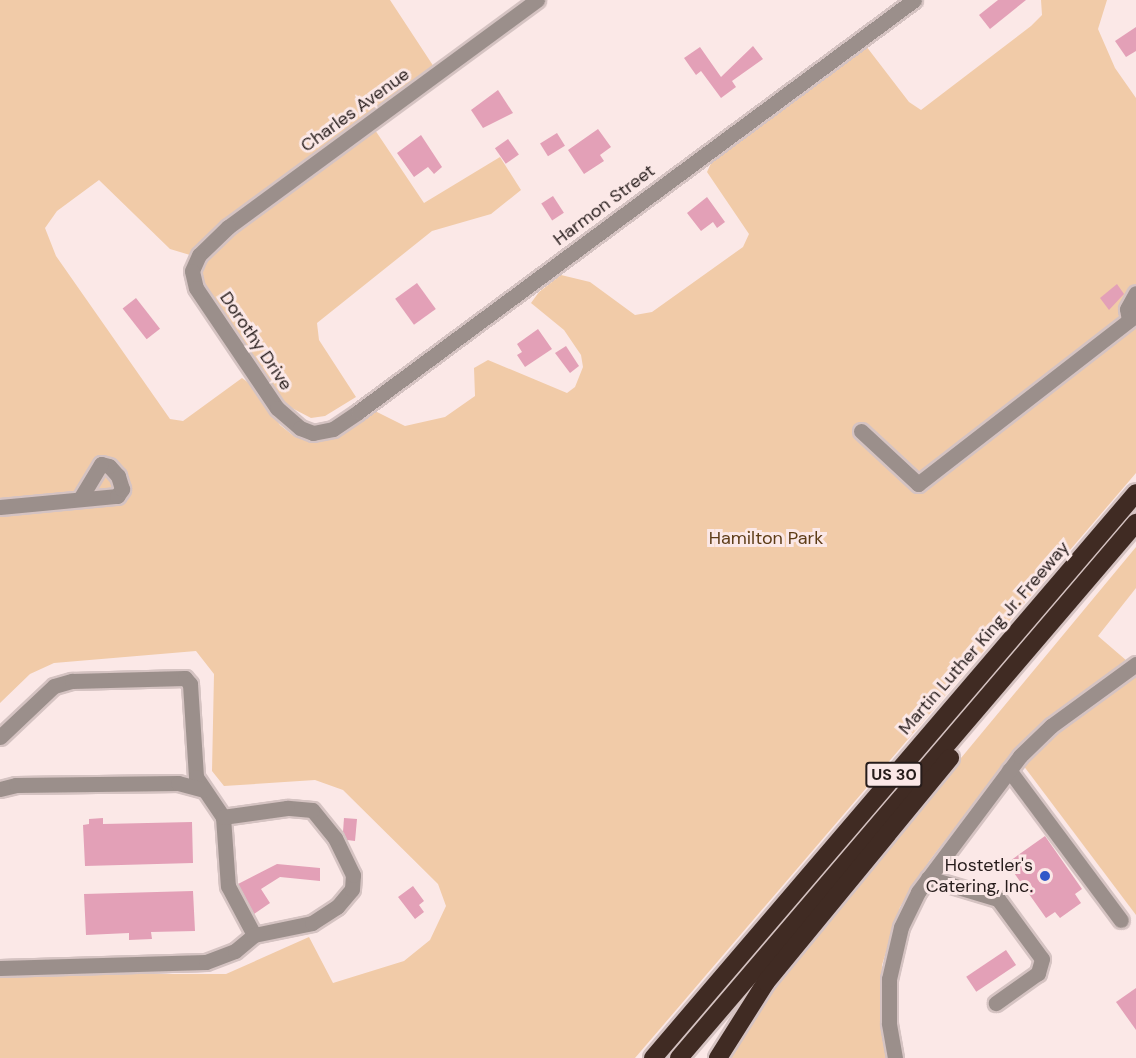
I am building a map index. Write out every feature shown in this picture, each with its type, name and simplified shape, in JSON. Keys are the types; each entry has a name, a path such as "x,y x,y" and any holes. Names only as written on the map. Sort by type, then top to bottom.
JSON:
{"highway":[{"name":"Martin Luther King Jr. Freeway","path":"654,1058 1136,493"},
{"name":"US 30","path":"679,1058 1136,523"},
{"path":"718,1058 738,1021 778,966 1027,665 1109,555"}],"street":[{"name":"Charles Avenue","path":"199,255 228,227 537,0"},
{"name":"Harmon Street","path":"313,433 333,429 358,412 915,0"},
{"name":"Dorothy Drive","path":"199,255 192,272 196,288 287,421 313,433"},
{"path":"861,431 918,484 1133,318 1127,309 1136,293"},
{"path":"0,507 57,504 81,497"},
{"path":"895,1058 887,999 891,962 908,910 928,878 1009,770 1051,726 1136,664"},
{"path":"0,737 40,696 54,686 72,681 185,678 190,684 194,767 204,790 223,817 228,886 254,935"},
{"path":"1009,770 1121,920"},
{"path":"0,789 16,785 178,783 204,790"},
{"path":"0,968 206,962 235,951 254,935 300,928 325,916 352,889 353,875 335,838 312,810 288,808 223,817"},
{"path":"928,878 998,899 1042,959 1038,973 996,1003"}],"green space":[{"name":"Hamilton Park","path":"0,0 390,0 434,67 220,225 190,255 170,249 99,180 57,211 45,228 56,256 170,419 183,421 242,378 253,386 280,425 295,437 315,441 336,438 375,411 405,426 445,417 475,396 474,368 488,360 567,393 575,387 583,367 581,355 564,330 531,303 539,292 561,275 590,282 635,315 652,312 743,247 749,234 707,172 712,161 866,46 909,102 921,110 1031,26 1042,15 1041,0 1107,0 1098,29 1115,68 1136,98 1136,473 635,1058 0,1058 0,974 226,974 309,937 333,983 404,961 430,940 446,906 438,884 343,790 315,780 224,786 212,771 214,674 196,651 54,663 30,674 0,703"},
{"path":"375,130 424,203 500,157 521,190 491,214 432,231 317,323 319,340 356,397 325,416 311,418 286,405 203,284 202,266 223,240"},
{"path":"1136,547 1136,588 1098,636 1127,661 1021,743 930,860 900,907 882,965 880,1020 887,1058 728,1058 796,957"},
{"path":"1136,673 1136,915 1023,765 1052,737"}],"building":[{"path":"998,0 1026,0 990,29 979,15"},
{"path":"1136,27 1136,51 1126,57 1115,41"},
{"path":"753,46 763,59 732,81 736,87 721,98 701,71 696,75 684,58 700,47 721,77"},
{"path":"498,90 513,113 483,128 471,110"},
{"path":"598,129 611,147 600,155 604,161 584,174 568,150"},
{"path":"557,133 565,146 548,156 540,144"},
{"path":"421,135 442,167 434,174 428,167 414,177 397,153"},
{"path":"508,139 519,155 506,164 495,148"},
{"path":"553,196 564,213 552,220 541,204"},
{"path":"707,197 725,222 717,228 713,222 701,231 687,213"},
{"path":"417,283 436,309 414,325 395,299"},
{"path":"1117,284 1124,294 1109,310 1100,298"},
{"path":"136,298 160,329 147,339 123,308"},
{"path":"538,329 552,349 525,367 517,355 522,352 517,344"},
{"path":"566,346 579,366 570,373 555,353"},
{"path":"103,818 103,824 192,822 193,863 85,866 83,825 89,824 89,819"},
{"path":"344,818 357,819 355,841 347,840 343,832"},
{"name":"Hostetler's Catering, Inc.","path":"1045,836 1082,889 1075,894 1081,903 1060,918 1055,912 1046,918 1007,863"},
{"path":"277,864 320,868 320,881 280,877 261,889 270,903 254,914 238,884"},
{"path":"413,886 424,901 419,905 424,912 415,919 398,897"},
{"path":"193,891 195,931 151,932 152,939 129,940 129,933 86,935 84,894"},
{"path":"1006,950 1016,965 976,992 966,977"},
{"path":"1136,988 1136,1030 1116,1002"}],"place":[{"name":"Hostetler's Catering, Inc.","path":"1045,876"}]}
